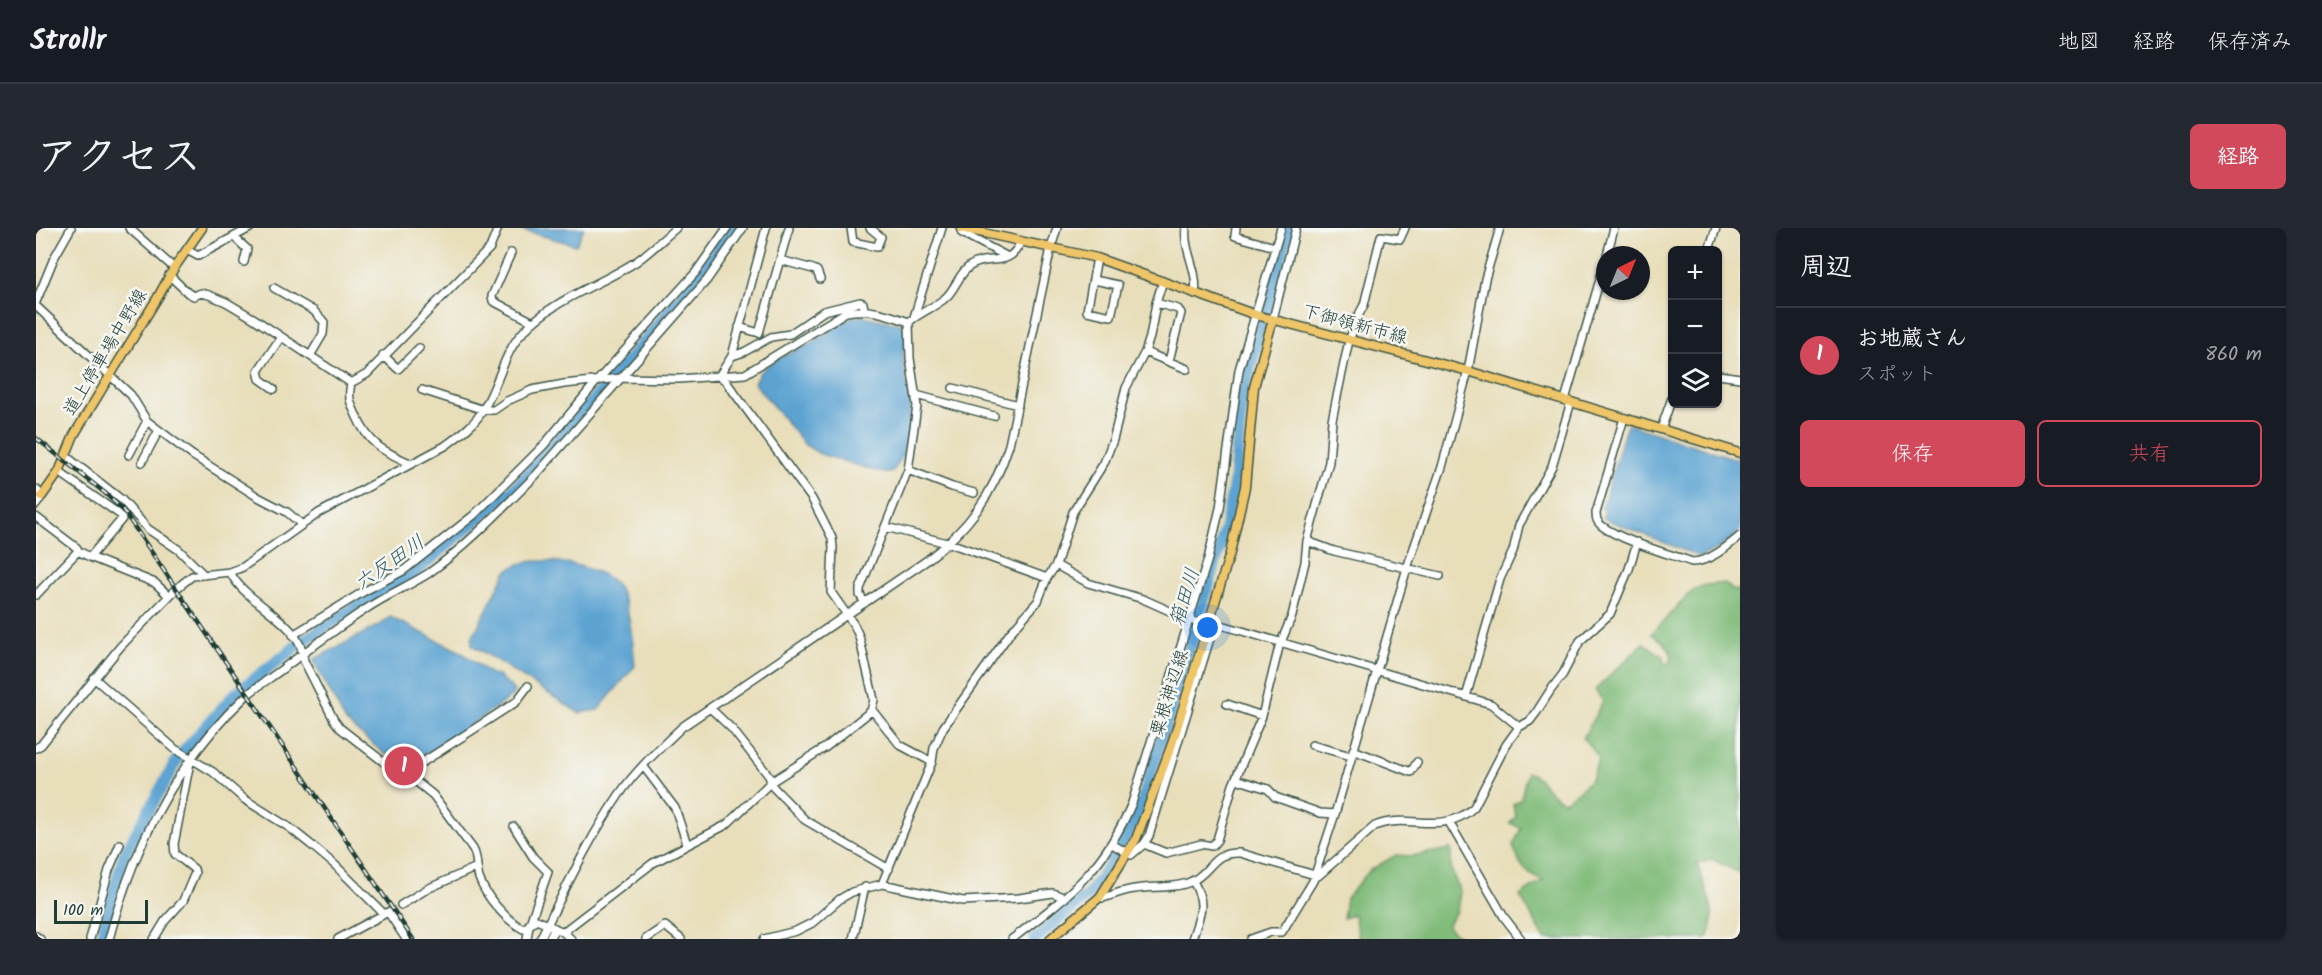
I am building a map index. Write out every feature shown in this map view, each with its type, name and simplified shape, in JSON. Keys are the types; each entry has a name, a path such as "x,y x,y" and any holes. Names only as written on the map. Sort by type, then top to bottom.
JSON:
{"main road":[{"name":"道上停車場中野線","path":"39,492 59,472 74,435 172,271 202,228"},
{"name":"下御領新市線","path":"961,228 1097,258 1257,316 1468,371 1740,453"},
{"name":"粟根神辺線","path":"1050,939 1100,897 1127,853 1144,819 1172,744 1230,553 1240,508 1254,387 1271,319"}],"street":[{"path":"71,228 54,258 36,304 55,326 131,395 147,421 192,455 287,512 301,524"},
{"path":"129,228 172,271 188,293 194,296 201,293 226,302 351,383"},
{"path":"187,250 198,256 250,228"},
{"path":"412,464 387,453 365,435 348,398 351,383 367,374 383,355 490,248 498,228"},
{"path":"36,748 67,714 94,678 169,596 192,576 202,573 230,572 243,567 301,524 445,446 466,431 484,410 512,347 522,332 566,300 637,261 676,228"},
{"path":"294,636 403,571 474,516 544,445 696,272 727,228"},
{"path":"109,939 119,900 140,846 164,797 209,735 247,696 302,652 378,601 428,573 536,475 707,280 743,228"},
{"path":"719,376 732,356 766,228"},
{"path":"739,327 759,333 789,228"},
{"path":"851,228 853,242 877,247 881,237 870,228"},
{"path":"865,603 860,595 860,589 908,471 916,421 916,395 910,358 912,320 942,228"},
{"path":"961,228 962,233 1008,257"},
{"path":"540,939 588,845 620,793 682,727 949,543 982,506 994,485 1009,445 1057,228"},
{"path":"1186,228 1185,243 1196,280 1195,294"},
{"path":"1236,228 1235,236 1275,247"},
{"path":"1012,939 1065,898 1105,856 1122,828 1143,771 1208,559 1221,508 1234,392 1281,228"},
{"path":"1271,319 1296,228"},
{"path":"1215,845 1236,779 1262,716 1282,643 1293,616 1307,541 1329,462 1332,420 1356,320 1364,305 1381,236 1400,239 1405,228"},
{"path":"1251,939 1271,932 1282,932 1313,881 1407,568 1442,467 1468,371 1485,279 1500,228"},
{"path":"1609,246 1614,228"},
{"path":"1710,246 1716,228"},
{"path":"235,238 247,249 244,262"},
{"path":"422,390 484,410 494,410 507,401 532,390 564,384 619,379 745,374 846,312 864,309 912,320 946,298 971,266 980,262 1004,260 1016,251 1021,241"},
{"path":"511,253 492,296 493,301 533,322"},
{"path":"1094,280 1118,285 1111,316 1087,311 1097,258"},
{"path":"780,260 813,269 820,279"},
{"path":"882,884 932,762 933,748 943,728 1010,633 1038,601 1047,578 1056,565 1073,512 1104,463 1113,440 1126,388 1146,352 1163,281"},
{"path":"274,288 314,311 324,322 323,334 310,356"},
{"path":"1466,697 1500,579 1513,551 1519,525 1552,466 1596,300"},
{"path":"732,356 771,337 790,334 824,311 860,302 863,303 864,309"},
{"path":"1156,303 1178,309 1181,313 1169,361"},
{"path":"274,389 260,379 258,372 281,337"},
{"path":"383,355 398,369 419,348"},
{"path":"1146,352 1187,369"},
{"path":"563,932 644,869 726,825 771,782 826,747 872,710 874,700 859,636 831,592 833,547 822,518 812,499 725,380 719,376"},
{"path":"1722,376 1740,378"},
{"path":"953,388 1018,405"},
{"path":"916,395 994,416"},
{"path":"1661,429 1668,408"},
{"path":"1624,418 1596,513 1596,520 1603,527 1637,542 1692,562 1698,562 1726,547 1740,536"},
{"path":"129,455 147,421"},
{"path":"142,462 159,430"},
{"path":"67,457 122,500 148,529 179,550 202,573"},
{"path":"908,471 974,493"},
{"path":"59,472 122,516 122,519 90,556"},
{"path":"36,505 39,492"},
{"path":"36,517 78,551 155,583 169,596"},
{"path":"886,527 949,543 1047,578"},
{"path":"1307,541 1334,551 1440,576"},
{"path":"1100,897 1132,889 1176,886 1193,881 1222,853 1240,853 1314,876 1325,871 1375,826 1384,822 1433,824 1449,822 1474,807 1506,745 1519,727 1530,721 1536,713 1563,674 1580,642 1610,614 1629,569 1637,542"},
{"path":"36,595 78,551"},
{"path":"1056,565 1088,583 1143,599 1190,620 1282,643 1491,704 1519,727"},
{"path":"230,572 235,582 279,618 294,636 304,661 340,728 385,764 407,776 433,795 473,849 484,889 503,913 519,927 529,926 537,920 563,932 571,939"},
{"path":"1112,844 1131,855 1144,844 1149,836 1212,632 1208,623"},
{"path":"94,678 176,749 213,772 244,799 290,828 310,844 382,913"},
{"path":"407,776 411,770 516,702 528,686"},
{"path":"1227,704 1262,716"},
{"path":"710,708 732,729 769,776 773,787 805,820 888,869"},
{"path":"872,710 900,745 932,762"},
{"path":"1312,745 1352,753 1411,772 1417,762"},
{"path":"154,939 165,921 183,901 195,873 194,869 176,854 174,844 190,759"},
{"path":"644,767 675,808 687,844"},
{"path":"1236,779 1268,789 1275,797 1320,813 1335,814"},
{"path":"1449,822 1504,917 1521,939"},
{"path":"514,827 533,857 548,872 529,926 527,939"},
{"path":"90,939 109,870 120,844"},
{"path":"1144,844 1166,853 1201,844 1215,845 1222,853"},
{"path":"401,904 427,889 477,867"},
{"path":"1192,939 1203,904 1202,896 1193,881"},
{"path":"769,939 788,934 812,923 840,899 865,887 882,884 963,901 1019,898 1053,893 1065,898"},
{"path":"853,939 865,887"},
{"path":"338,939 382,913 388,912 406,939"},
{"path":"646,939 665,926 681,939"},
{"path":"549,939 555,928"},
{"path":"36,936 40,939"}],"green space":[{"path":"1725,583 1734,591 1740,589 1740,873 1712,859 1697,864 1712,911 1711,930 1707,939 1545,939 1520,896 1543,880 1527,871 1518,859 1513,846 1521,828 1510,823 1516,817 1513,804 1521,799 1527,772 1538,779 1554,795 1565,801 1588,783 1594,772 1598,756 1583,738 1603,701 1595,690 1644,643 1664,657 1663,663 1669,664 1672,657 1669,649 1651,634 1693,590 1706,585"},
{"path":"1451,849 1451,869 1460,892 1457,910 1447,926 1462,939 1359,939 1354,914 1343,918 1346,898 1370,870 1396,855 1411,856"}],"water":[{"path":"514,228 584,228 576,245"},
{"path":"863,316 904,325 905,329 903,357 910,398 909,428 905,448 897,466 891,473 883,473 820,454 805,445 754,383 760,372 772,362 815,341 852,317"},
{"path":"1627,424 1740,460 1740,531 1719,548 1700,557 1605,519 1603,515 1606,512 1602,508"},
{"path":"547,561 576,565 597,572 614,582 623,597 630,626 635,666 598,710 579,713 472,645 472,638 506,572 520,564"},
{"path":"390,617 461,652 492,675 498,676 514,691 511,697 435,749 412,760 395,759 385,754 346,722 313,660 383,623"}],"waterway":[{"name":"六反田川","path":"101,939 124,855 178,758 234,695 303,641 413,574 520,483 643,343 706,266 733,228"},
{"name":"箱田川","path":"1035,939 1088,895 1117,855 1138,815 1225,531 1234,483 1242,396 1289,228"}],"railway":[{"path":"36,438 123,510 413,939"}],"place":[{"name":"お地蔵さん","path":"404,766"}]}
